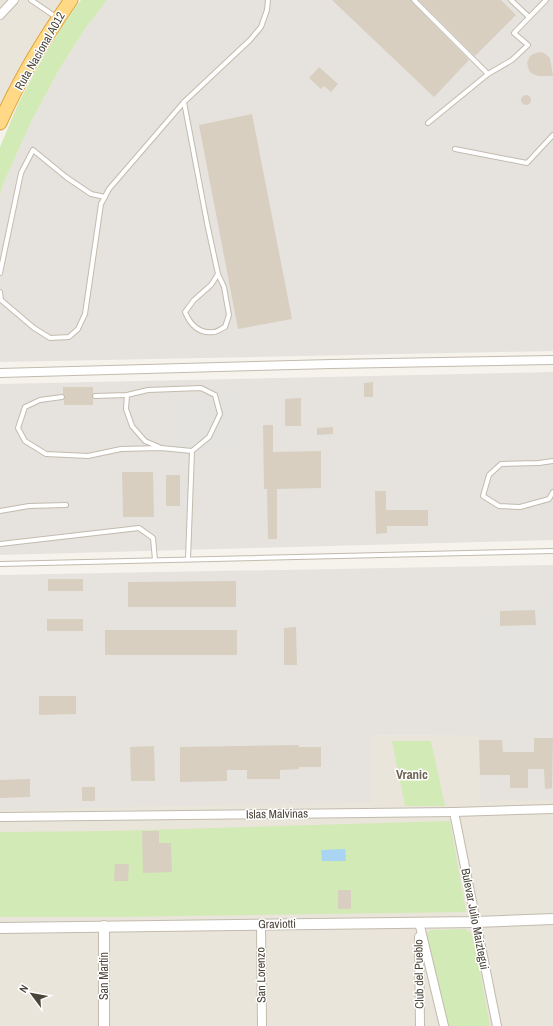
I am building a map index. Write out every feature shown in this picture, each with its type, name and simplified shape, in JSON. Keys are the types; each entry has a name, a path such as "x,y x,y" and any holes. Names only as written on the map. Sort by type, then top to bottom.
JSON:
{"highway":[{"name":"Ruta Nacional A012","path":"0,123 33,61 58,18 71,0"}],"street":[{"path":"0,15 14,0"},
{"path":"0,373 553,360"},
{"name":"Islas Malvinas","path":"0,817 454,812 553,809"},
{"name":"Bulevar Julio Maiztegui","path":"454,812 497,1026"},
{"name":"Graviotti","path":"0,928 476,922 553,919"},
{"path":"419,922 444,1026"},
{"name":"Club del Pueblo","path":"419,922 420,1026"},
{"name":"San Lorenzo","path":"260,924 262,1026"},
{"name":"San Martín","path":"104,926 104,1026"}],"lane":[{"path":"31,0 34,4 58,18"},
{"path":"0,292 1,300 34,328 50,338 69,337 78,329 85,314 101,204 109,189 184,102 250,40 261,27 268,0"},
{"path":"414,0 488,74"},
{"path":"511,0 529,17"},
{"path":"428,123 488,74 512,60 528,45 514,33 546,0"},
{"path":"184,102 205,215 218,274 224,287 230,315 225,326 215,332 201,331 190,322 185,312 194,300 212,285 218,274"},
{"path":"455,149 527,163 553,135"},
{"path":"0,273 21,173 33,150 66,177 91,194 105,197"},
{"path":"62,397 40,400 25,407 18,428 25,441 46,454 88,456 121,449 162,448 192,450 209,436 220,414 215,395 202,388 148,390 127,395 95,396"},
{"path":"127,395 126,409 132,426 145,441 162,448"},
{"path":"188,559 192,450"},
{"path":"553,461 501,464 489,475 483,496 498,506 520,507 549,499 553,492"},
{"path":"0,511 29,506 66,505"},
{"path":"0,544 139,528 152,538 155,560"},
{"path":"0,564 553,551"}],"shaded area":[{"path":"0,0 71,0 0,123"},
{"path":"107,0 553,0 553,351 0,362 0,195 4,182 31,122 60,68 85,29"},
{"path":"553,372 553,540 0,555 0,384"},
{"path":"245,393 244,449 165,455 167,395"},
{"path":"553,565 553,800 480,801 479,736 370,735 371,802 0,810 0,575"},
{"path":"552,572 553,719 483,721 471,710 470,613 549,607"},
{"path":"0,736 553,736 553,1026 0,1026"}],"green space":[{"path":"81,0 107,0 85,29 60,68 31,122 4,182 0,195 0,147 18,104 38,66 62,26"},
{"path":"392,741 431,741 445,806 405,806"},
{"path":"450,821 466,912 0,917 0,832 110,831"},
{"path":"465,929 471,933 475,944 490,1026 447,1026 426,933 431,930"}],"water":[{"path":"345,849 346,861 322,861 321,850"}],"building":[{"path":"332,0 411,0 469,60 434,97"},
{"path":"419,0 501,0 516,15 475,56"},
{"path":"540,52 544,53 550,58 553,76 538,76 531,73 529,70 527,63 530,56"},
{"path":"319,67 338,84 331,92 324,86 321,89 309,78"},
{"path":"524,95 528,95 530,96 530,104 524,105 521,102 521,98"},
{"path":"252,114 292,319 238,329 199,125"},
{"path":"373,382 373,397 364,397 364,383"},
{"path":"63,387 93,387 93,405 64,405 65,397 63,394"},
{"path":"301,398 301,426 285,426 285,399"},
{"path":"263,425 273,425 273,452 321,451 321,488 277,489 277,539 268,539 267,489 264,489"},
{"path":"333,427 333,434 317,435 317,428"},
{"path":"122,472 153,472 154,517 123,517"},
{"path":"166,475 180,475 180,506 166,506"},
{"path":"375,491 386,491 386,510 428,510 428,526 387,526 387,533 376,534"},
{"path":"48,579 83,579 83,591 48,591"},
{"path":"236,581 236,607 128,607 128,582"},
{"path":"535,610 536,625 500,626 500,611"},
{"path":"47,619 83,619 83,631 47,631"},
{"path":"296,627 297,665 284,665 284,628"},
{"path":"105,630 237,630 237,655 105,655"},
{"path":"39,696 76,696 76,714 39,715"},
{"path":"534,738 553,738 552,788 545,789 544,769 528,769 528,788 510,788 510,775 480,775 479,740 502,740 503,752 534,752"},
{"path":"299,745 299,747 321,747 321,767 299,767 299,769 280,770 280,779 247,779 247,770 227,770 227,781 180,782 180,747"},
{"path":"154,746 155,781 131,781 130,747"},
{"path":"30,779 30,797 0,798 0,780"},
{"path":"82,787 95,787 95,801 82,801"},
{"path":"142,831 159,831 159,843 171,843 172,872 143,873"},
{"path":"115,864 129,864 128,881 114,881"},
{"path":"338,890 351,890 351,909 338,909"}],"district":[{"name":"Vranic","path":"412,774"}]}
